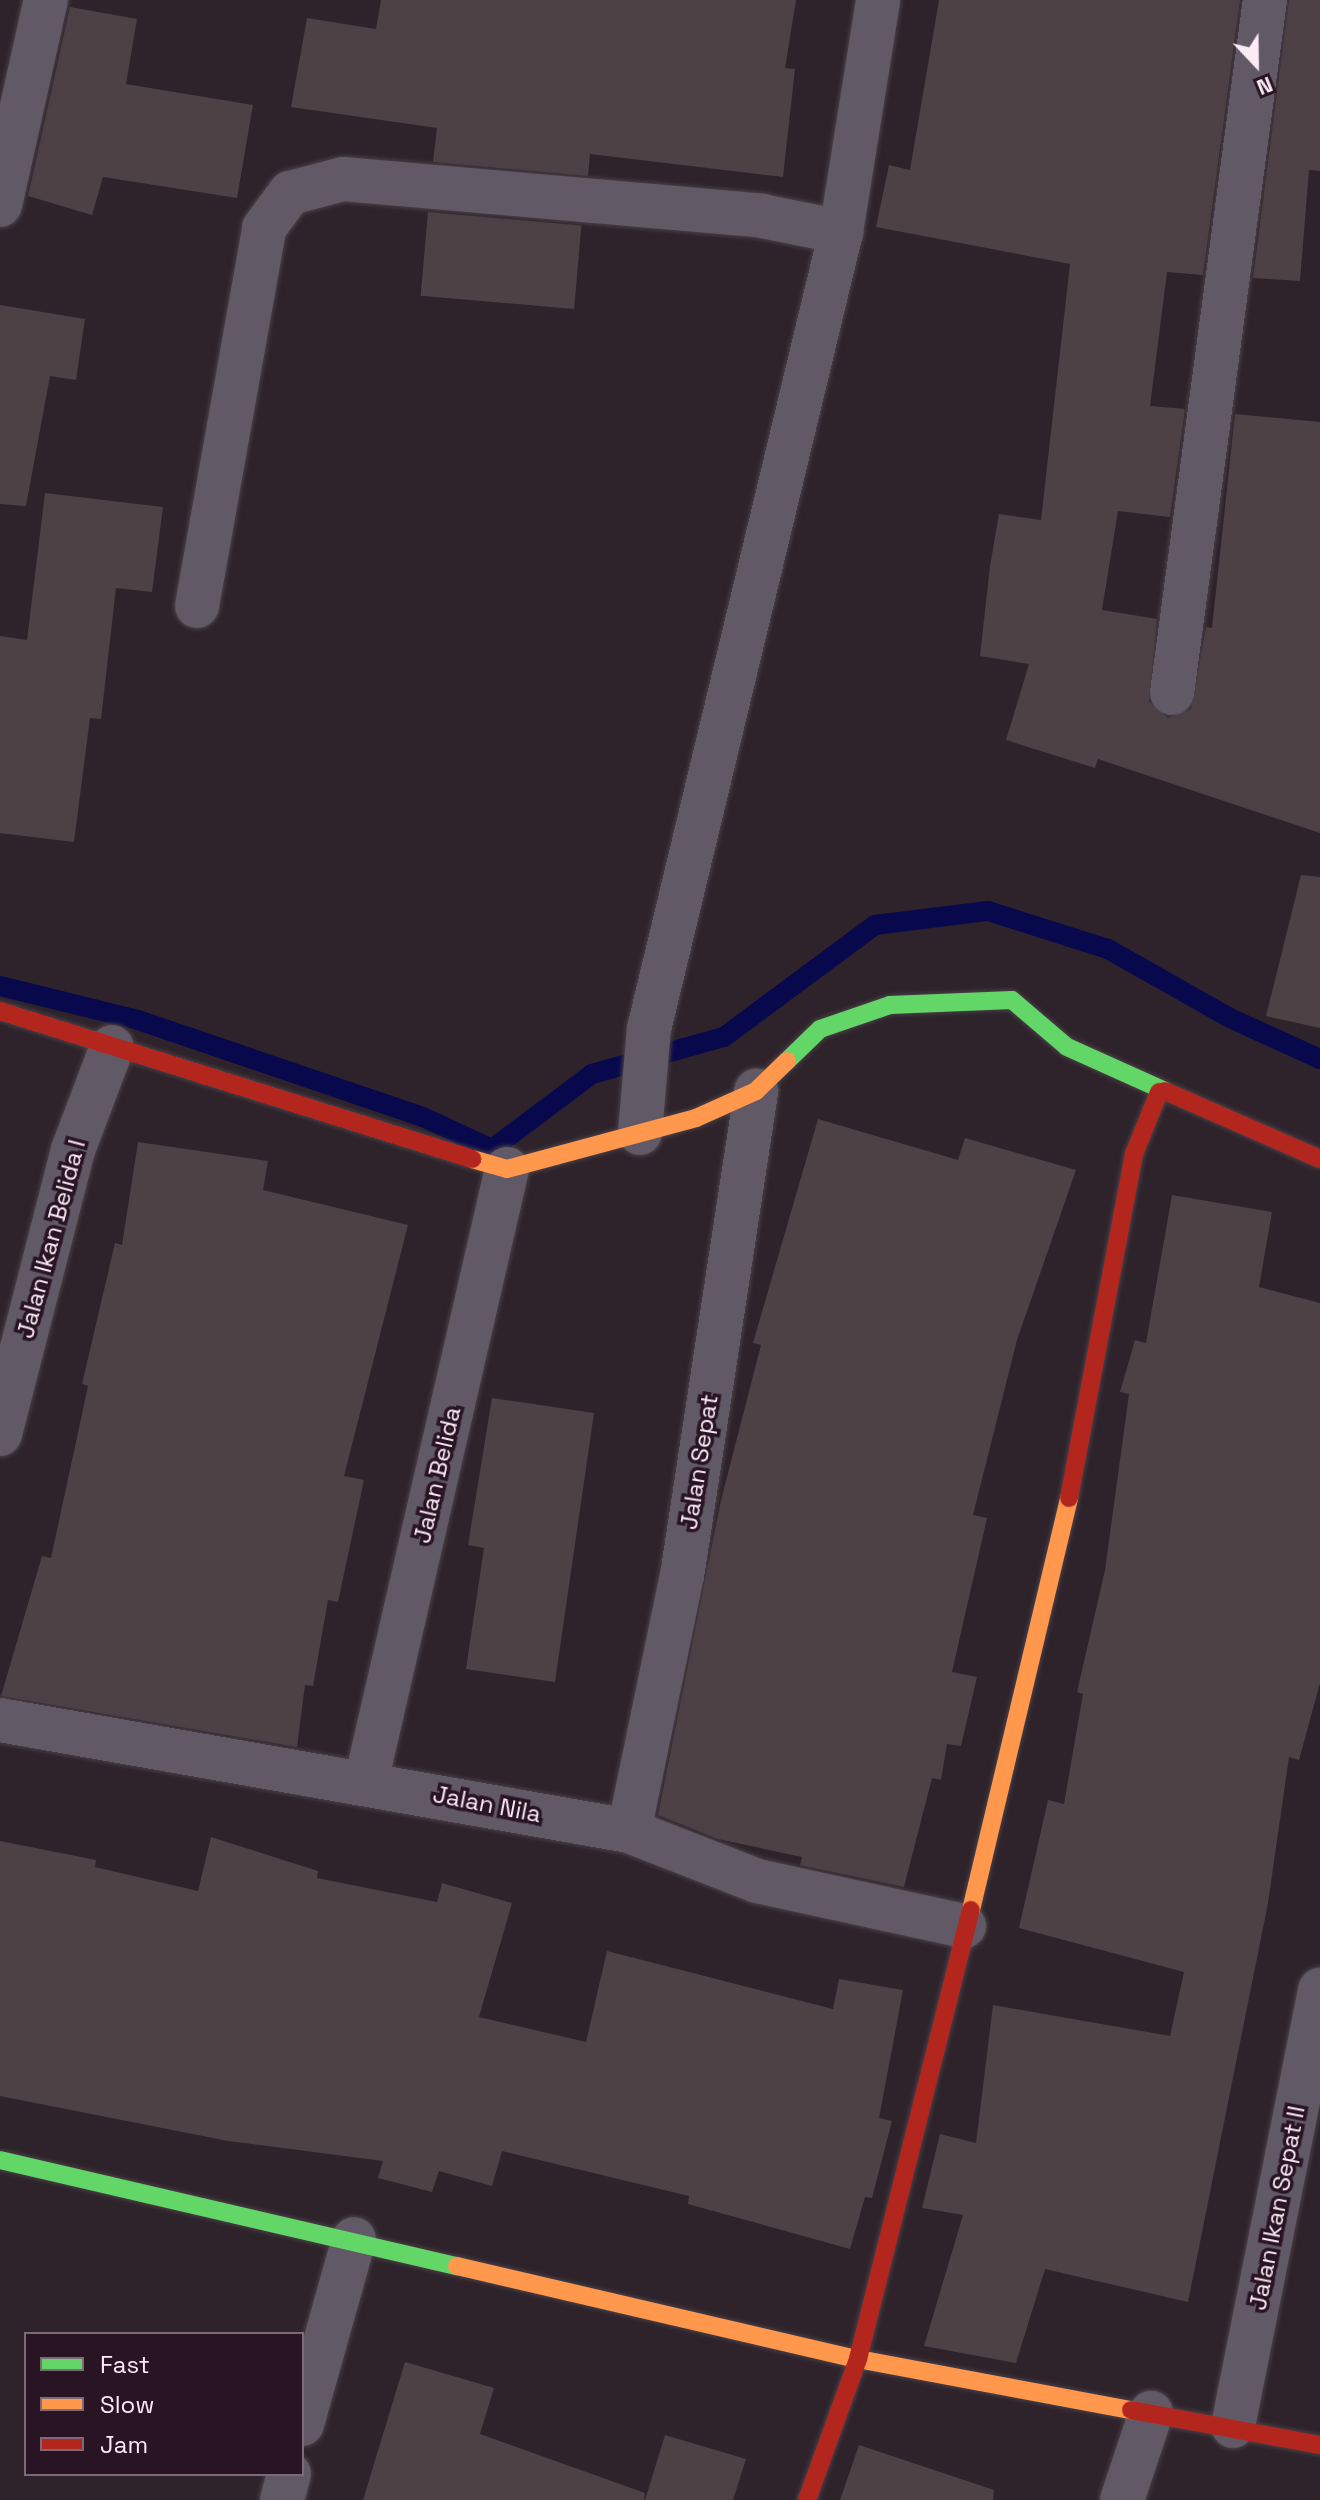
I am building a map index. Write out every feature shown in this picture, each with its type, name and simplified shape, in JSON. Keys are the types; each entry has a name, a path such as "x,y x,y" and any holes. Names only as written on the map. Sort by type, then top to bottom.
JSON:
{"street":[{"path":"0,205 46,0"},
{"path":"640,1123 649,1029 841,232 878,0"},
{"path":"1172,693 1265,0"},
{"path":"197,606 264,228 290,193 343,179 762,216 841,232"},
{"path":"0,1011 507,1169 640,1123 756,1091 820,1029 890,1005 1012,1000 1067,1047 1159,1092 1320,1159"},
{"name":"Jalan Ikan Belida I","path":"0,1434 77,1137 112,1047"},
{"name":"Jalan Sepat","path":"629,1831 682,1576 756,1091"},
{"path":"807,2500 858,2359 964,1926 1053,1581 1134,1154 1159,1092"},
{"name":"Jalan Belida","path":"366,1782 507,1169"},
{"name":"Jalan Nila","path":"0,1720 213,1761 366,1782 629,1831 757,1881 964,1926"},
{"name":"Jalan Ikan Sepat II","path":"1233,2426 1320,1990"},
{"path":"0,2160 354,2239 858,2359 1233,2426 1320,2445"},
{"path":"304,2417 354,2239"},
{"path":"1122,2500 1151,2413"},
{"path":"282,2500 288,2476"}],"building":[{"path":"381,0 796,0 785,68 795,69 783,177 590,154 588,176 433,162 437,128 291,107 307,18 376,29"},
{"path":"939,0 1240,0 1203,275 1167,272 1150,406 1185,409 1170,517 1118,511 1102,610 1157,619 1149,702 1168,718 1191,709 1206,627 1212,628 1235,414 1320,422 1320,833 1098,759 1095,768 1006,740 1029,664 980,656 990,566 999,514 1041,520 1070,264 876,227 889,165 910,170"},
{"path":"1289,0 1320,0 1320,171 1309,170 1300,281 1253,278"},
{"path":"70,7 137,19 126,84 253,105 237,198 103,177 92,215 28,196"},
{"path":"428,212 581,225 574,309 421,296"},
{"path":"0,305 85,319 76,380 50,376 26,506 0,504"},
{"path":"45,493 163,507 152,592 116,588 101,719 90,718 74,842 0,833 0,636 27,640"},
{"path":"1301,875 1320,877 1320,1028 1266,1016"},
{"path":"818,1119 958,1160 965,1138 1076,1170 1017,1340 973,1515 987,1518 952,1672 977,1677 961,1746 947,1744 941,1780 932,1778 904,1887 800,1865 802,1857 718,1839 658,1815 721,1500 761,1345 753,1343"},
{"path":"138,1142 268,1161 263,1190 408,1225 344,1476 364,1480 338,1602 328,1600 313,1686 305,1685 297,1747 1,1696 42,1556 51,1558 88,1386 82,1384 115,1243 122,1245"},
{"path":"1172,1195 1272,1212 1259,1287 1320,1303 1320,1683 1299,1760 1289,1757 1268,1903 1188,2302 1045,2269 1016,2363 924,2346 963,2215 922,2208 940,2134 976,2143 993,2005 1170,2036 1184,1972 1019,1928 1048,1800 1064,1804 1083,1694 1077,1692 1105,1570 1129,1394 1120,1392 1135,1340 1146,1343"},
{"path":"492,1398 594,1413 555,1682 466,1669 484,1548 468,1545"},
{"path":"211,1837 318,1871 317,1878 437,1902 442,1883 512,1903 479,2017 586,2042 607,1951 833,2009 839,1979 903,1990 879,2118 892,2121 872,2198 865,2197 850,2249 688,2204 689,2196 502,2151 492,2186 439,2171 432,2192 378,2178 383,2161 228,2141 0,2096 0,1841 96,1860 95,1867 198,1891"},
{"path":"405,2362 494,2388 480,2434 645,2493 644,2500 363,2500"},
{"path":"665,2435 746,2459 733,2500 645,2500"},
{"path":"859,2445 994,2490 993,2500 840,2500"}],"waterway":[{"path":"0,986 138,1020 423,1117 492,1149 592,1074 724,1037 875,925 988,911 1108,949 1230,1018 1320,1059"}],"traffic: fast":[{"path":"787,1061 820,1029 890,1005 1012,1000 1067,1047 1165,1091"},
{"path":"0,2160 457,2266"}],"traffic: slow":[{"path":"472,1159 507,1169 696,1118 756,1091 787,1061"},
{"path":"971,1910 1069,1498"},
{"path":"457,2266 858,2359 1131,2410"}],"traffic: jam":[{"path":"0,1011 472,1159"},
{"path":"1165,1091 1320,1159"},
{"path":"1069,1498 1134,1154 1159,1092"},
{"path":"807,2500 858,2359 971,1910"},
{"path":"1131,2410 1320,2445"}]}
